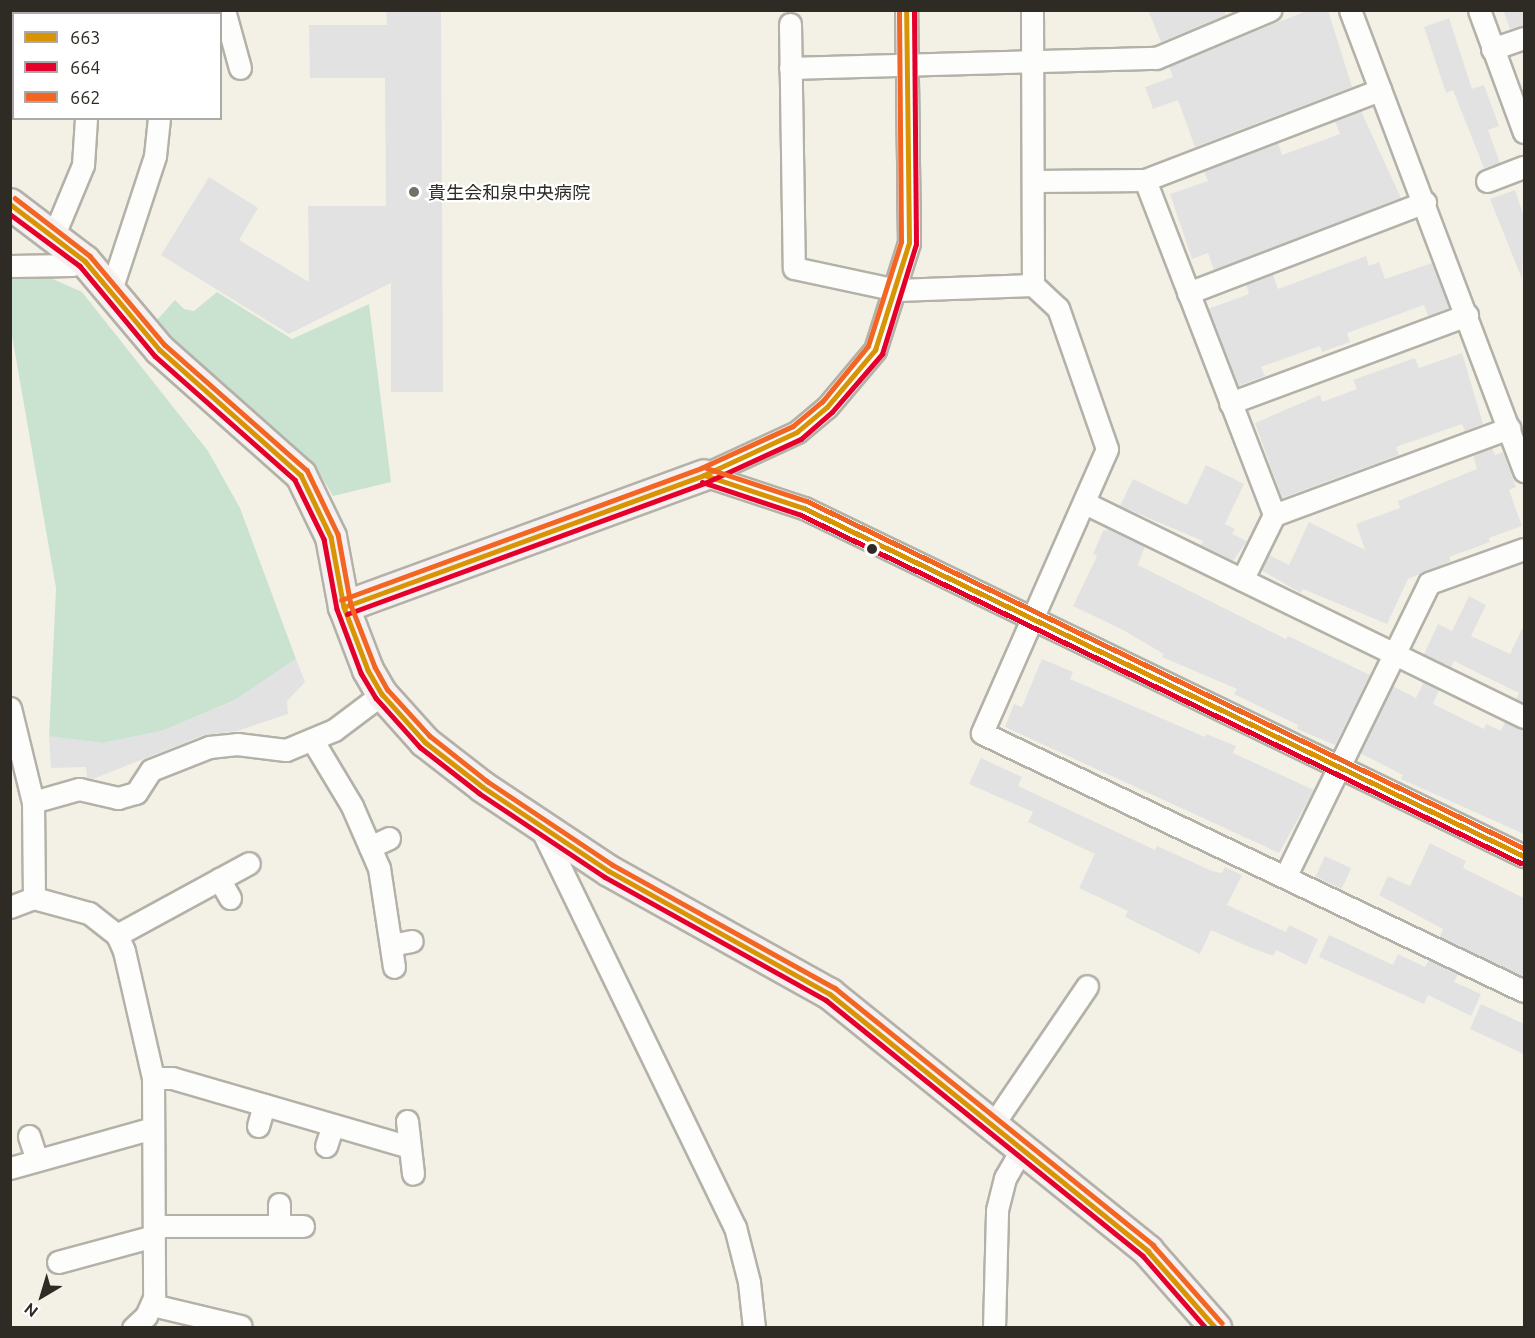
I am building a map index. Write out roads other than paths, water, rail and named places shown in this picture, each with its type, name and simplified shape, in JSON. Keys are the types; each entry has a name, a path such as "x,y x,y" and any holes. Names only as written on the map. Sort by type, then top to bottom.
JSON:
{"main road":[{"path":"10,204 85,261 160,350 301,475 331,537 344,607 368,670 382,694 425,742 539,825 667,906 780,963 830,994 1148,1251 1216,1328"},
{"path":"344,607 704,475"}],"street":[{"path":"224,10 240,68"},
{"path":"704,475 797,432 827,407 875,350 897,290 909,243 906,10"},
{"path":"1032,10 1034,59 1033,285"},
{"path":"790,68 907,66 1034,59 1156,58 1270,10"},
{"path":"1350,10 1425,202 1524,471"},
{"path":"1479,10 1524,132"},
{"path":"790,24 794,267 897,290 1033,285 1058,308 1107,449 1086,503 982,733 1286,875 1524,991"},
{"path":"1492,49 1524,38"},
{"path":"1034,181 1145,180 1380,90"},
{"path":"53,237 83,165 86,120"},
{"path":"111,290 155,156 159,120"},
{"path":"1487,181 1524,167"},
{"path":"1145,180 1274,515"},
{"path":"1188,293 1425,202"},
{"path":"10,266 72,265 85,261"},
{"path":"1230,403 1467,315"},
{"path":"1242,580 1274,515 1509,428"},
{"path":"704,475 804,508 1032,621 1524,856"},
{"path":"1086,503 1524,717"},
{"path":"1286,875 1392,654 1429,583 1524,549"},
{"path":"33,802 79,789 118,798 136,793 152,770 209,747 237,744 286,750 313,741 382,694"},
{"path":"10,708 33,802 34,898"},
{"path":"313,741 352,806 379,842 379,868 394,967"},
{"path":"539,825 735,1227 749,1282 754,1328"},
{"path":"117,934 249,862"},
{"path":"219,879 230,898"},
{"path":"10,907 34,898 89,913 117,934 153,1078 152,1305 133,1328"},
{"path":"391,945 412,941"},
{"path":"992,1126 1086,986"},
{"path":"153,1078 172,1078 409,1147"},
{"path":"258,1126 264,1105"},
{"path":"407,1122 413,1174"},
{"path":"326,1146 333,1125"},
{"path":"10,1168 153,1128"},
{"path":"29,1136 37,1160"},
{"path":"994,1328 997,1210 1005,1178 1022,1149"},
{"path":"279,1204 279,1226"},
{"path":"58,1262 154,1231 303,1226"},
{"path":"152,1305 241,1326"}],"place":[{"name":"貴生会和泉中央病院","path":"414,192"}]}
